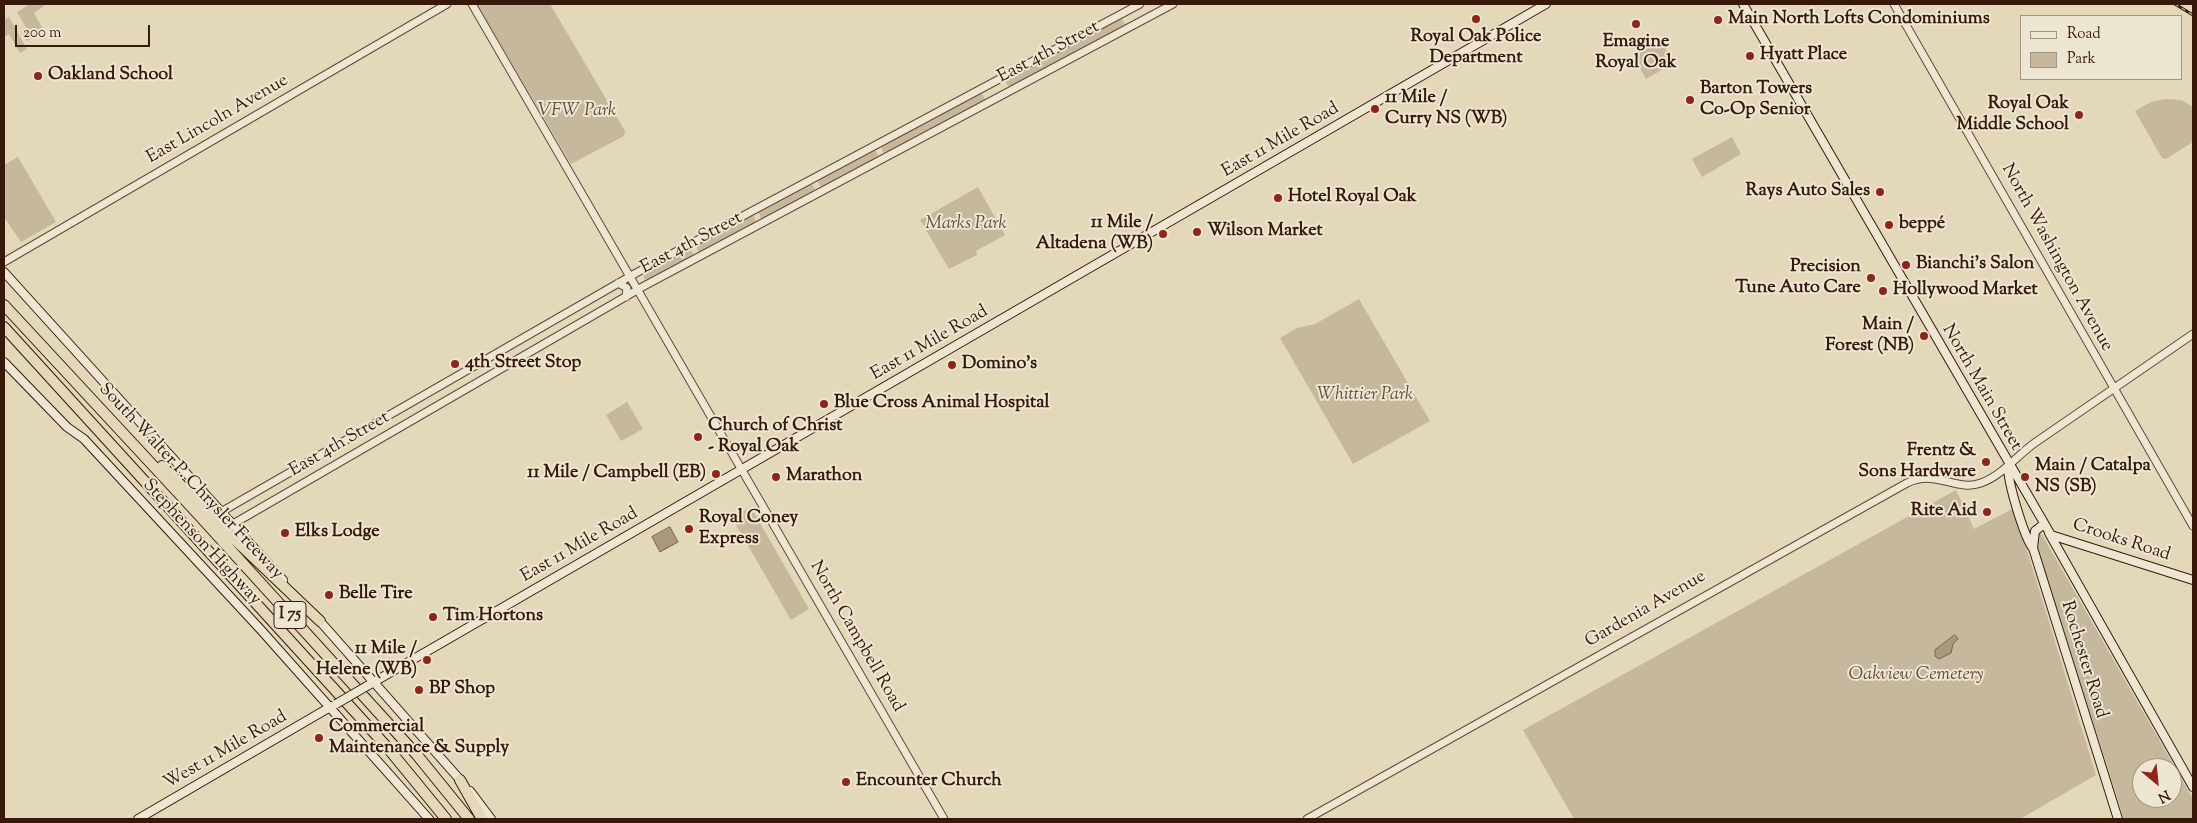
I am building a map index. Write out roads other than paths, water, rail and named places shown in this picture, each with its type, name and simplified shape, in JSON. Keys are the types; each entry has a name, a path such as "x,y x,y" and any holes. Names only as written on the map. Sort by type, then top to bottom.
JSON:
{"highway":[{"name":"South Walter P. Chrysler Freeway","path":"4,305 417,755 470,819"},
{"name":"I 75","path":"4,327 387,747 446,819"},
{"path":"106,415 180,482 234,539 320,622"},
{"path":"460,780 482,819"}],"main road":[{"name":"East 11 Mile Road","path":"332,706 1546,4"},
{"name":"North Main Street","path":"1743,4 2008,465 2044,524"},
{"path":"4,272 233,524 320,622 371,684 460,780 491,819"},
{"name":"Stephenson Highway","path":"4,362 68,427 84,439 140,499 332,706 429,819"},
{"name":"Rochester Road","path":"2008,465 2009,476 2021,518 2033,548 2118,819"},
{"path":"2033,548 2034,534 2044,524"},
{"name":"Crooks Road","path":"2044,524 2051,535 2193,580"},
{"path":"2051,535 2193,787"},
{"name":"West 11 Mile Road","path":"138,819 332,706"}],"street":[{"name":"East Lincoln Avenue","path":"4,262 447,4"},
{"name":"North Campbell Road","path":"472,4 639,289 944,819"},
{"name":"East 4th Street","path":"222,512 645,268 1140,4"},
{"name":"East 4th Street","path":"233,524 649,283 1173,4"},
{"name":"North Washington Avenue","path":"1894,4 2193,526"},
{"path":"645,268 641,277 649,283"},
{"path":"618,283 627,288 626,297"},
{"name":"Gardenia Avenue","path":"1306,819 1907,483 1926,477 1974,485 1997,474 2043,438 2193,334"}],"railway":[{"path":"2175,4 2193,15"}],"place":[{"name":"Royal Oak Police Department","path":"1476,19"},
{"name":"Main North Lofts Condominiums","path":"1718,20"},
{"name":"Emagine Royal Oak","path":"1636,24"},
{"name":"Hyatt Place","path":"1750,56"},
{"name":"Oakland School","path":"38,76"},
{"name":"Barton Towers Co-Op Senior","path":"1690,100"},
{"name":"11 Mile / Curry NS (WB)","path":"1375,109"},
{"name":"Royal Oak Middle School","path":"2079,115"},
{"name":"Rays Auto Sales","path":"1880,192"},
{"name":"Hotel Royal Oak","path":"1278,198"},
{"name":"beppé","path":"1889,225"},
{"name":"Wilson Market","path":"1197,232"},
{"name":"11 Mile / Altadena (WB)","path":"1163,234"},
{"name":"Bianchi's Salon","path":"1906,265"},
{"name":"Precision Tune Auto Care","path":"1871,278"},
{"name":"Hollywood Market","path":"1883,291"},
{"name":"Main / Forest (NB)","path":"1924,336"},
{"name":"4th Street Stop","path":"455,364"},
{"name":"Domino's","path":"952,365"},
{"name":"Blue Cross Animal Hospital","path":"824,404"},
{"name":"Church of Christ - Royal Oak","path":"698,437"},
{"name":"Frentz & Sons Hardware","path":"1986,462"},
{"name":"11 Mile / Campbell (EB)","path":"716,474"},
{"name":"Marathon","path":"776,477"},
{"name":"Main / Catalpa NS (SB)","path":"2025,477"},
{"name":"Rite Aid","path":"1987,512"},
{"name":"Royal Coney Express","path":"689,529"},
{"name":"Elks Lodge","path":"285,533"},
{"name":"Belle Tire","path":"329,595"},
{"name":"Tim Hortons","path":"433,617"},
{"name":"11 Mile / Helene (WB)","path":"427,660"},
{"name":"BP Shop","path":"419,690"},
{"name":"Commercial Maintenance & Supply","path":"319,738"},
{"name":"Encounter Church","path":"846,782"}],"park label":[{"name":"VFW Park","path":"577,112"},
{"name":"Marks Park","path":"966,225"},
{"name":"Whittier Park","path":"1365,396"},
{"name":"Oakview Cemetery","path":"1916,676"}]}
